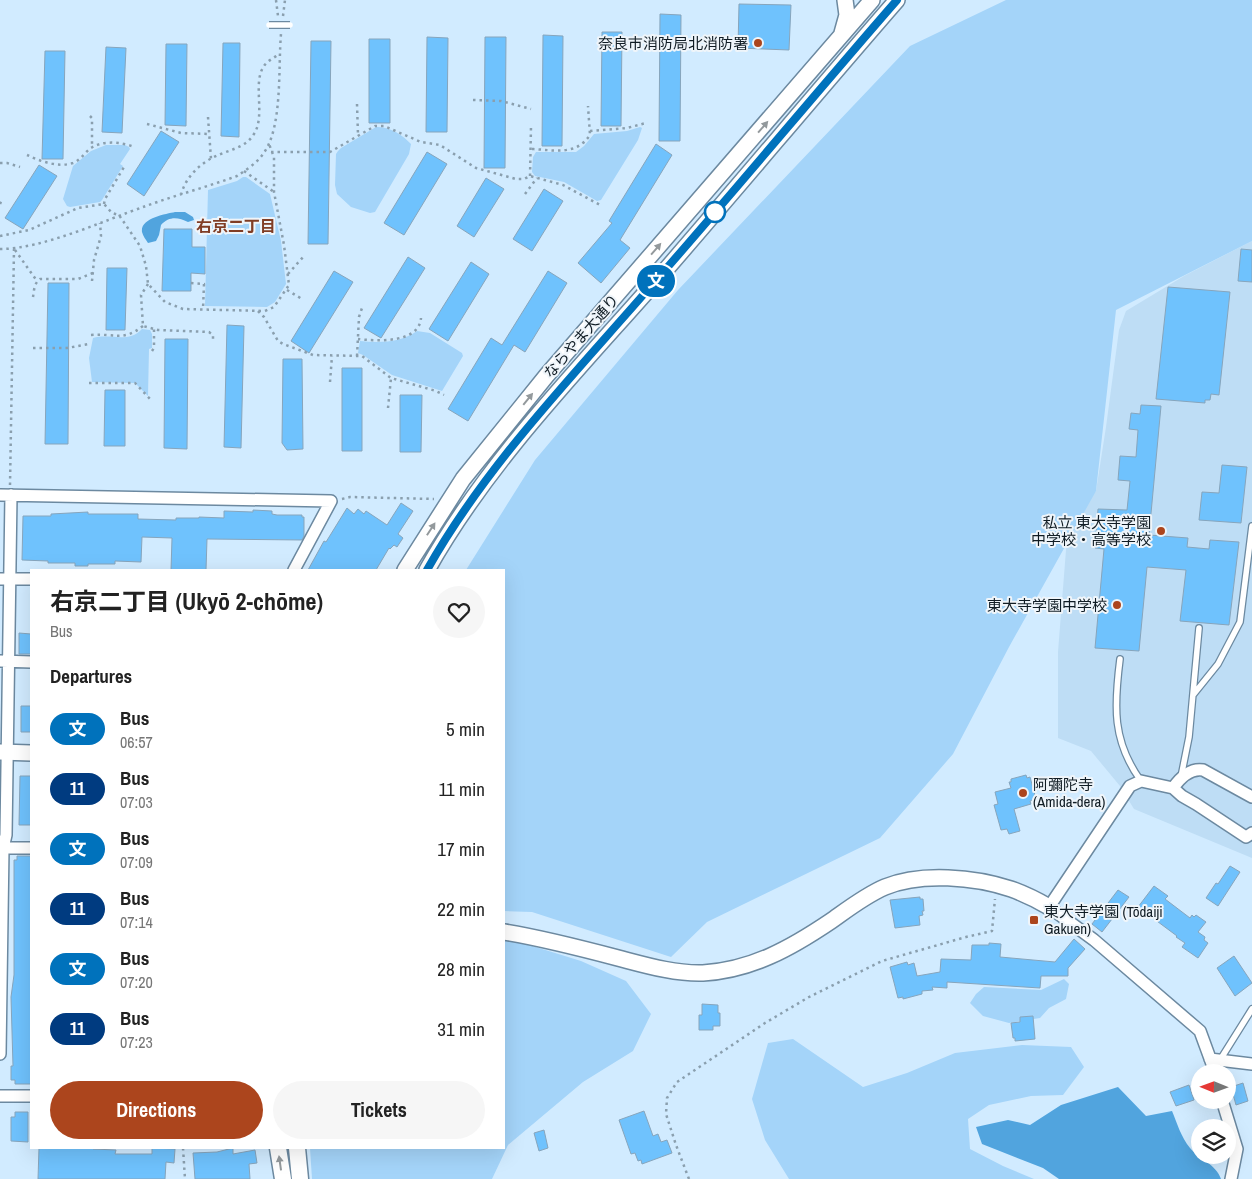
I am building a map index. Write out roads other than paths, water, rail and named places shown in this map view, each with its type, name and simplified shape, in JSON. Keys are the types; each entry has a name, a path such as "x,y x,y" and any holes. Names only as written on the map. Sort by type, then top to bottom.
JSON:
{"main road":[{"path":"278,1149 283,1179"},
{"path":"297,1149 300,1179"}],"street":[{"path":"842,34 846,15 845,0"},
{"name":"ならやま大通り","path":"406,569 463,479 547,375 872,0"},
{"name":"ならやま大通り","path":"428,569 478,489 556,394 657,280 897,0"},
{"path":"0,1054 4,848 6,835 4,752 6,495 331,502 295,569"},
{"path":"5,579 30,579"},
{"path":"5,661 30,662"},
{"path":"4,752 30,752"},
{"path":"1173,788 1181,777 1197,770 1203,770 1252,797"},
{"path":"1049,907 1130,786 1141,781 1173,788 1182,796 1246,837 1252,834"},
{"path":"4,848 30,848"},
{"path":"505,932 560,943 662,969 702,973 739,968 773,956 868,896 900,881 921,878 947,878 984,882 1010,888 1049,907 1094,940 1200,1031 1215,1060 1215,1064"},
{"path":"1215,1060 1252,1064"},
{"path":"0,1096 30,1096"},
{"path":"1225,1109 1237,1149 1231,1179"}],"lane":[{"path":"269,25 290,25"},
{"path":"1193,694 1218,664 1240,622 1252,526"},
{"path":"1181,777 1189,738 1199,628"},
{"path":"1120,658 1116,686 1118,729 1125,756 1141,781"},
{"path":"1215,1060 1252,1009"}],"place":[{"name":"奈良市消防局北消防署","path":"758,43"},
{"name":"私立 東大寺学園 中学校・高等学校","path":"1161,531"},
{"name":"東大寺学園中学校","path":"1117,605"},
{"name":"阿彌陀寺 (Amida-dera)","path":"1023,793"},
{"name":"東大寺学園 (Tōdaiji Gakuen)","path":"1034,920"}],"district":[{"name":"右京二丁目","path":"236,226"}]}
